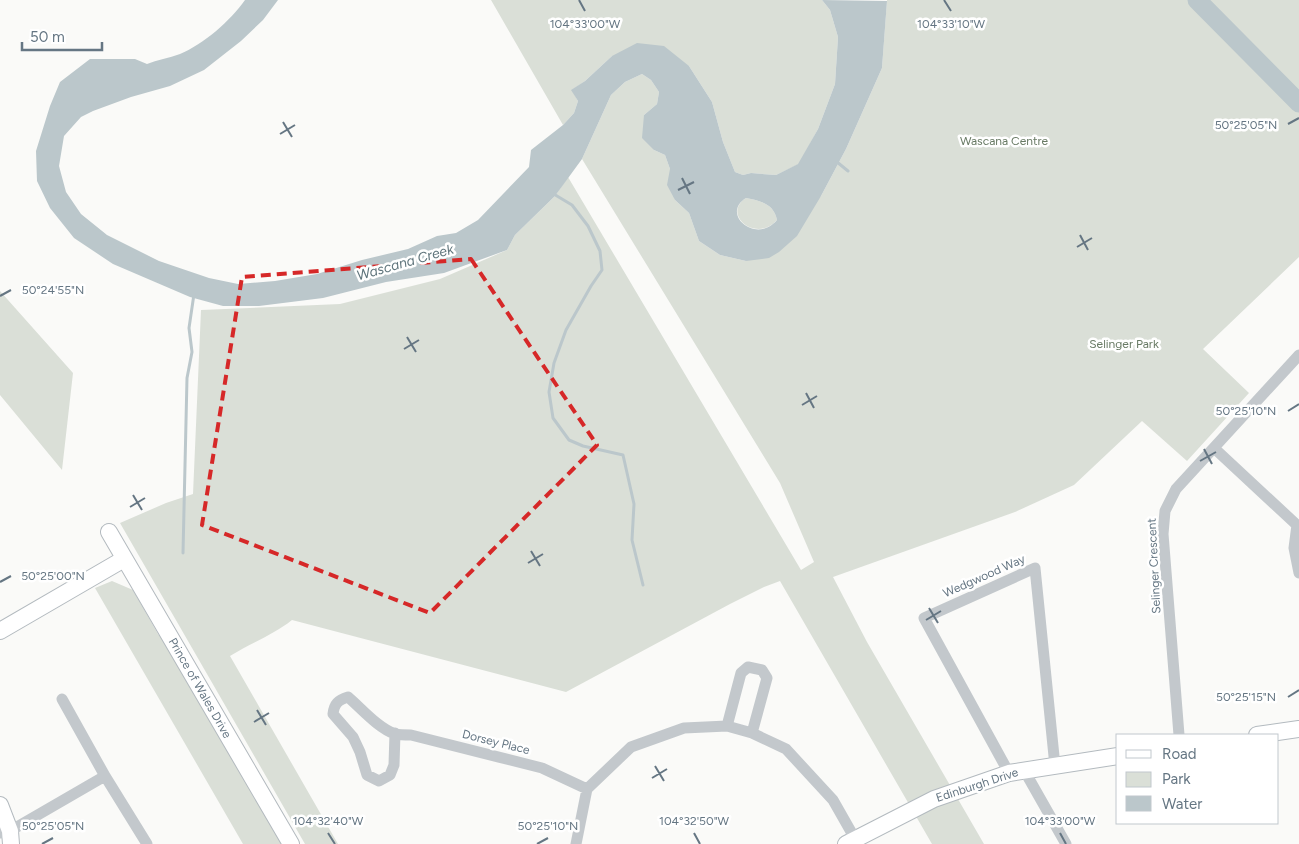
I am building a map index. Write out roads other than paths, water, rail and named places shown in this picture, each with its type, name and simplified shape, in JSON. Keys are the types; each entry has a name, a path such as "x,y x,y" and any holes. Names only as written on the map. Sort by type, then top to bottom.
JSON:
{"street":[{"name":"Selinger Crescent","path":"1179,734 1163,534 1165,511 1176,489 1299,355"},
{"path":"1214,448 1298,526 1294,548 1299,573"},
{"name":"Prince of Wales Drive","path":"108,532 291,844"},
{"path":"0,630 124,559"},
{"name":"Wedgwood Way","path":"1016,772 924,618 1036,568 1055,766"},
{"path":"727,726 741,673 748,667 762,670 767,678 752,732"},
{"name":"Dorsey Place","path":"395,734 394,765 390,776 379,781 367,775 353,737 333,714 334,706 340,700 348,697 377,724 395,734 411,735 542,768 587,789"},
{"path":"62,699 105,776 147,844"},
{"path":"576,844 587,789 631,747 684,728 727,726 752,732 786,749 832,800 853,842"},
{"path":"1264,734 1299,729"},
{"name":"Edinburgh Drive","path":"853,842 934,799 1016,772 1116,756"},
{"path":"1016,772 1066,844"},
{"path":"0,805 7,836 105,776"}],"water":[{"name":"Wascana Creek","path":"245,0 278,0 263,20 241,41 204,70 170,86 131,97 81,117 64,136 59,166 66,192 81,214 107,235 159,261 209,278 238,284 275,281 317,274 362,260 408,249 437,236 456,233 478,220 529,167 531,150 563,125 574,113 578,101 571,90 585,81 612,56 637,43 664,46 689,66 712,102 723,142 735,172 743,175 751,173 776,175 798,164 818,129 835,84 838,37 830,10 822,0 887,1 882,68 846,149 797,236 769,258 746,261 720,255 699,241 689,213 675,200 667,185 670,169 665,155 654,150 642,138 644,115 657,104 659,92 651,80 642,74 625,82 611,95 582,159 555,196 515,235 507,250 444,273 386,282 323,298 259,306 223,306 190,297 113,264 74,238 50,208 37,181 36,151 50,106 60,82 90,59 135,59 147,64 180,54 207,38","holes":["746,198 766,204 773,210 777,220 769,227 760,229 751,228 744,224 739,219 737,212 739,205"]}],"waterway":[{"path":"1197,0 1299,103"},
{"path":"837,162 848,171"},
{"path":"552,193 572,205 588,226 600,251 602,270 566,330 554,363 549,392 553,418 569,440 583,446 623,455 634,504 632,540 643,585"},
{"path":"183,553 187,378 192,352 189,328 194,294"}],"park label":[{"name":"Wascana Centre","path":"1004,141"},
{"name":"Selinger Park","path":"1124,344"}]}
